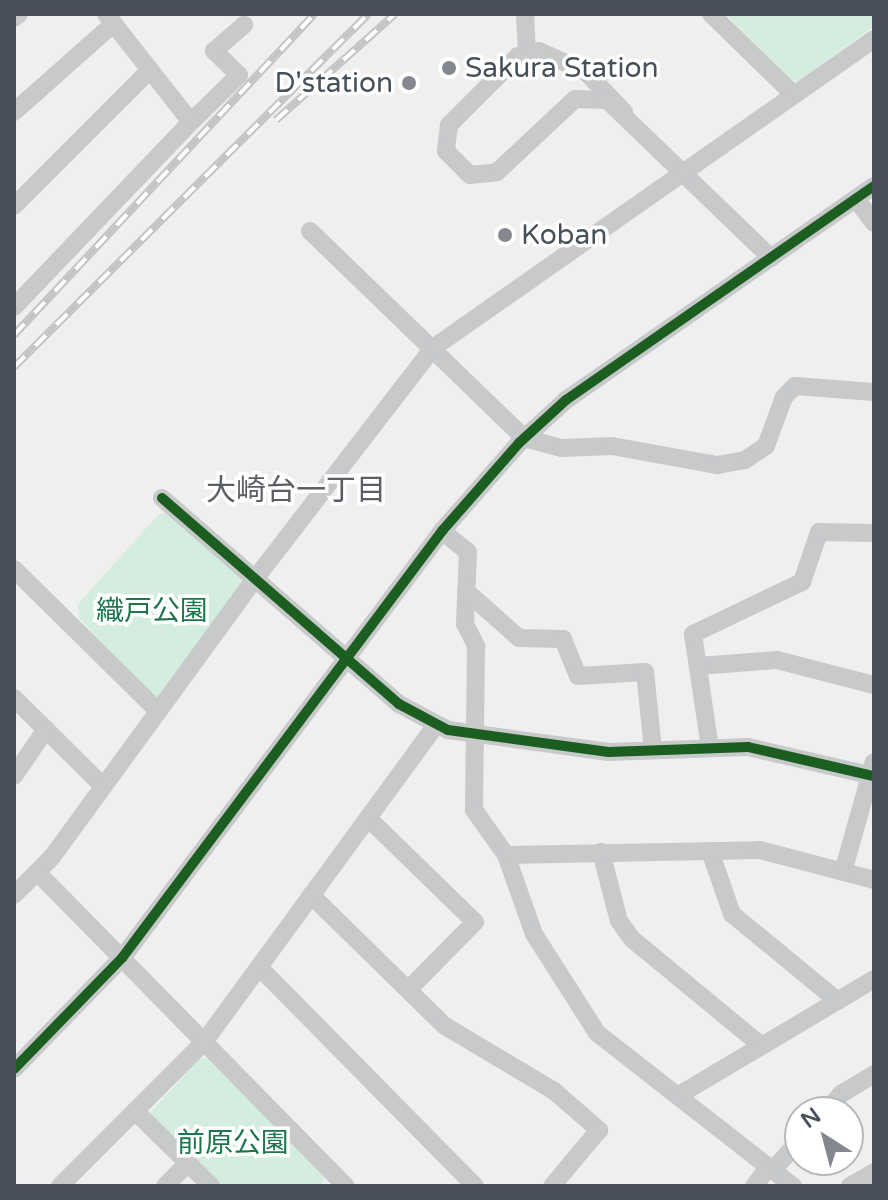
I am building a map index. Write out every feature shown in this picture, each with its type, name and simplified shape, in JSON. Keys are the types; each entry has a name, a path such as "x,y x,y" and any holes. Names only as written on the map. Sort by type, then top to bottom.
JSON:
{"street":[{"path":"14,18 19,14"},
{"path":"525,14 527,54"},
{"path":"711,14 794,95"},
{"path":"14,112 110,19 191,122"},
{"path":"14,307 239,75 214,51 244,25"},
{"path":"14,895 37,872 103,786 255,579 433,348 874,39"},
{"path":"624,112 607,100 575,99 516,160 497,172 470,175 446,151 449,125 518,56 539,51 586,72 771,258"},
{"path":"14,206 149,71"},
{"path":"14,1069 122,958 442,531 524,438 566,400 874,186"},
{"path":"856,199 874,223"},
{"path":"310,231 524,438 562,448 612,446 717,465 745,460 766,446 784,397 795,386 874,392"},
{"path":"162,498 399,704 436,725 476,736 609,752 710,748 772,751 873,771 843,872"},
{"path":"442,531 468,552 465,624 476,646 474,810 506,855 534,934 597,1033 793,1186"},
{"path":"710,748 693,634 802,582 819,532 874,533"},
{"path":"14,569 158,711"},
{"path":"466,591 519,638 563,639 578,676 645,672 653,750"},
{"path":"698,666 777,660 874,685"},
{"path":"14,698 103,786"},
{"path":"60,1186 204,1042 436,725"},
{"path":"14,776 46,729"},
{"path":"368,818 475,922 408,990"},
{"path":"506,855 760,850 874,880"},
{"path":"710,851 724,903 732,914 838,1001"},
{"path":"601,852 619,921 632,939 762,1046"},
{"path":"37,872 338,1183"},
{"path":"311,895 445,1026 554,1091 599,1130 552,1186"},
{"path":"259,967 475,1186"},
{"path":"679,1095 874,979"},
{"path":"839,1096 874,1074"},
{"path":"135,1111 211,1186"},
{"path":"754,1186 784,1156"},
{"path":"165,1186 188,1163"},
{"path":"850,1186 874,1172"}],"green space":[{"path":"726,14 874,14 874,26 799,81 789,80"},
{"name":"織戸公園","path":"170,511 244,578 243,587 160,698 147,694 79,618 78,604 158,515"},
{"name":"前原公園","path":"206,1058 324,1175 322,1186 218,1186 149,1114 199,1059"}],"railway":[{"path":"14,335 314,14"},
{"path":"14,367 368,14"},
{"path":"276,120 395,14"}],"cycle path":[{"path":"14,1069 122,958 442,531 519,443 566,400 874,186"},
{"path":"162,498 399,704 448,730 609,752 748,747 874,776"}],"place":[{"name":"Sakura Station","path":"449,68"},
{"name":"D'station","path":"409,83"},
{"name":"Koban","path":"505,235"}],"district":[{"name":"大崎台一丁目","path":"296,491"}]}
